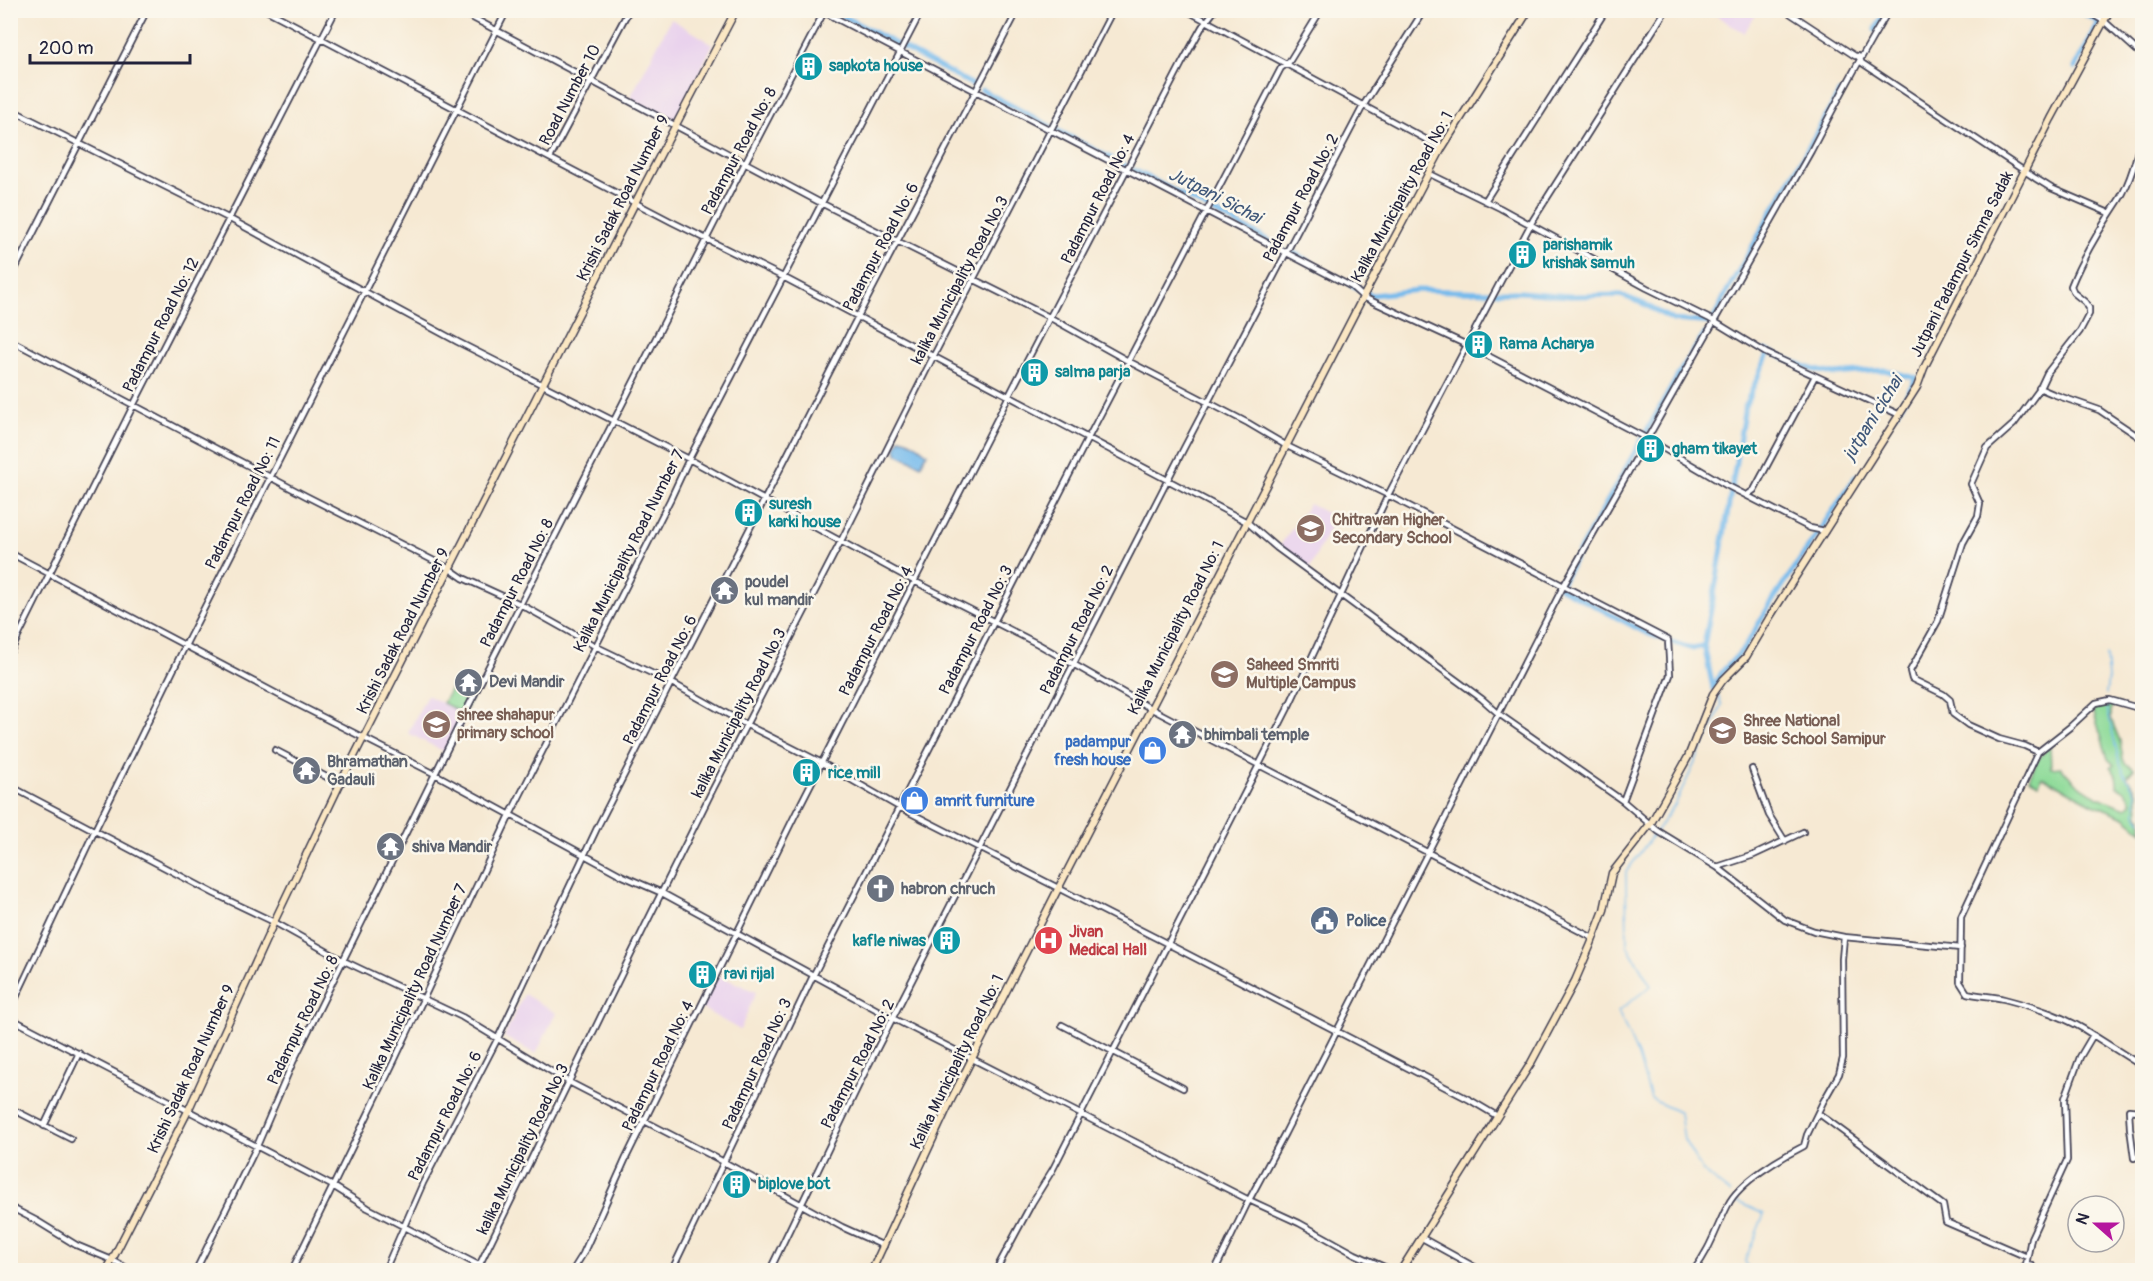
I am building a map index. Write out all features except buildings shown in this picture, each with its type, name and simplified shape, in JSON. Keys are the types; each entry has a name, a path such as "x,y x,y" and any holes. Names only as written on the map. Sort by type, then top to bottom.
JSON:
{"street":[{"path":"10,279 147,10"},
{"path":"266,10 635,203 783,277 1247,522 1277,548 1482,699 1499,714 1623,801 1658,831 1717,867 1785,920 1814,931 1844,937 1961,948"},
{"name":"Padampur Road No: 12","path":"10,652 336,10"},
{"path":"458,10 745,163 1049,317 1128,361 1208,401 1287,446 1388,495 1668,640 1670,675 1623,801"},
{"name":"Padampur Road No: 11","path":"10,1010 186,645 507,10"},
{"name":"Road Number 10","path":"550,158 629,10"},
{"name":"Krishi Sadak Road Number 9","path":"107,1270 188,1111 274,921 340,784 635,203 736,10"},
{"name":"Kalika Municipality Road Number 7","path":"292,1270 510,815 689,459 922,10"},
{"name":"Padampur Road No: 6","path":"385,1270 403,1226 498,1038 598,826 897,240 1018,10"},
{"name":"kalika Municipality Road No.3","path":"478,1268 662,893 933,357 1052,132 1113,10"},
{"path":"1186,10 1442,148"},
{"name":"Padampur Road No: 4","path":"573,1270 583,1254 644,1120 914,581 1187,54 1202,27 1215,10"},
{"name":"Padampur Road No: 3","path":"672,1270 813,976 1128,361 1207,212 1231,161 1281,68 1321,10"},
{"name":"Padampur Road No: 2","path":"770,1270 979,848 1208,401 1363,106 1424,10"},
{"name":"Kalika Municipality Road No: 1","path":"872,1270 972,1059 1058,889 1428,173 1529,10"},
{"path":"1485,201 1606,10"},
{"path":"996,1270 1053,1169 1168,944 1287,710 1388,495 1467,345 1531,225 1666,10"},
{"path":"1785,10 1855,57 1859,57"},
{"path":"1215,1270 1562,586 1851,79 1859,57 1888,10"},
{"path":"2085,10 2104,21 2142,56"},
{"name":"Jutpani Padampur Simna Sadak","path":"1401,1270 1531,1063 1575,981 1604,910 1612,873 1651,824 1688,757 1713,694 1723,680 1746,657 1917,387 1924,368 2022,169 2110,10"},
{"path":"823,11 976,93 1352,287 1364,297 1467,345 1647,440 1733,489 1810,528 1825,531"},
{"name":"Padampur Road No: 8","path":"196,1270 257,1146 293,1062 435,774 823,11"},
{"path":"1859,57 1862,63 2006,160 2051,188 2109,213"},
{"path":"10,109 230,219 613,422 689,459 914,581 1073,663 1150,708 1593,938"},
{"path":"2038,752 1968,725 1953,714 1950,700 1943,694 1912,679 1910,671 1938,621 1963,543 1978,516 1980,504 1971,484 1987,447 2014,423 2047,373 2080,331 2089,314 2085,302 2074,293 2071,286 2109,213 2119,200 2129,178 2142,134"},
{"path":"1428,173 1531,225 1647,288 1713,320 1766,353 1900,415"},
{"path":"10,340 450,569 463,578 520,604 595,646 672,683 899,807 1336,1030 1497,1116"},
{"path":"1747,495 1754,490 1815,376"},
{"path":"2039,388 2099,410 2142,439"},
{"path":"10,553 435,774 623,876 662,893 894,1019 1249,1200 1299,1223 1355,1254 1391,1270"},
{"path":"2142,709 2110,700 2096,703 2070,728 2038,752 1961,917 1960,982 1967,993 2003,999 2076,1023 2142,1066"},
{"path":"275,750 340,784"},
{"path":"1752,769 1769,816 1785,841"},
{"path":"10,786 215,894 274,921 344,961 462,1017 569,1082 724,1162 842,1227 884,1246"},
{"path":"1717,867 1754,855 1803,832"},
{"path":"1695,1270 1714,1238 1728,1204 1735,1194 1755,1177 1804,1146 1818,1113 1839,1074 1844,1058 1842,978 1844,937"},
{"path":"10,1018 333,1186 368,1208 478,1268 488,1270"},
{"path":"1062,1025 1184,1088"},
{"path":"2021,1270 2026,1265 2031,1238 2067,1160 2065,1098 2080,1057 2093,1035"},
{"path":"44,1125 79,1053"},
{"path":"10,1108 70,1138"},
{"path":"2142,1109 2129,1110 2134,1158 2142,1155"},
{"path":"1818,1113 1943,1205 1946,1222 2027,1257"},
{"path":"10,1207 76,1245 130,1270"},
{"path":"1422,1238 1480,1270"},
{"path":"2026,1265 2032,1266 2035,1270"}],"shaded area":[{"path":"1709,11 1758,11 1744,33"},
{"path":"671,19 713,44 675,122 629,100"},
{"name":"Chitrawan Higher Secondary School","path":"1309,504 1335,517 1310,568 1279,547"},
{"name":"shree shahapur primary school","path":"427,695 464,714 445,752 408,733"},
{"path":"717,975 756,992 740,1030 701,1008"},
{"path":"524,994 556,1013 536,1054 504,1037"}],"green space":[{"path":"452,687 472,698 464,714 443,703"},
{"path":"2111,702 2119,704 2111,707 2111,719 2120,741 2123,759 2134,769 2127,777 2138,793 2142,831 2125,817 2093,804 2043,777 2038,784 2029,779 2040,757 2050,746 2051,768 2061,767 2075,782 2090,792 2126,808 2132,802 2126,792 2117,787 2117,779 2110,768 2114,765 2108,759 2093,710 2099,705"}],"water":[{"path":"900,438 911,442 927,453 921,465 898,454 896,448"}],"waterway":[{"name":"Jutpani Sichai","path":"832,10 975,86"},
{"path":"1875,30 1886,10"},
{"path":"2077,10 2100,22"},
{"path":"2075,68 2099,22"},
{"name":"Jutpani Sichai","path":"982,90 1050,126"},
{"path":"1712,323 1725,295 1839,93"},
{"name":"Jutpani Sichai","path":"1055,129 1126,166"},
{"name":"Jutpani Sichai","path":"1134,170 1283,248"},
{"name":"Jutpani Sichai","path":"1291,251 1318,267"},
{"name":"Jutpani Sichai","path":"1350,284 1372,295 1418,290 1493,292"},
{"name":"jutpani cichai","path":"1497,292 1570,296 1620,295 1642,303 1673,320 1714,323"},
{"path":"1705,334 1685,363 1559,587 1648,634 1693,649 1704,645 1713,688"},
{"name":"jutpani cichai","path":"1765,350 1812,369 1833,374 1884,370 1916,378 1897,413"},
{"path":"1704,645 1745,406 1769,352"},
{"name":"jutpani cichai","path":"1713,688 1722,672 1745,647 1769,606 1856,476"},
{"path":"2106,655 2108,679 2106,694"},
{"path":"1717,694 1722,705 1675,805 1626,872 1627,945 1651,986 1618,1011 1638,1056 1651,1099 1680,1113 1684,1140 1703,1172 1730,1193"},
{"path":"2106,704 2118,757 2136,793 2136,814 2142,821"},
{"path":"1735,1201 1764,1214 1745,1261 1749,1270"}],"place":[{"name":"sapkota house","path":"808,66"},
{"name":"parishamik krishak samuh","path":"1522,254"},
{"name":"Rama Acharya","path":"1478,344"},
{"name":"salma parja","path":"1034,372"},
{"name":"gham tikayet","path":"1651,449"},
{"name":"suresh karki house","path":"748,513"},
{"name":"Chitrawan Higher Secondary School","path":"1311,529"},
{"name":"poudel kul mandir","path":"724,591"},
{"name":"Saheed Smriti Multiple Campus","path":"1225,674"},
{"name":"Devi Mandir","path":"468,682"},
{"name":"shree shahapur primary school","path":"436,724"},
{"name":"Shree National Basic School Samipur","path":"1722,730"},
{"name":"bhimbali temple","path":"1183,735"},
{"name":"padampur fresh house","path":"1152,751"},
{"name":"Bhramathan Gadauli","path":"306,771"},
{"name":"rice mill","path":"807,773"},
{"name":"amrit furniture","path":"914,801"},
{"name":"shiva Mandir","path":"391,847"},
{"name":"habron chruch","path":"880,889"},
{"name":"Police","path":"1325,921"},
{"name":"kafle niwas","path":"947,941"},
{"name":"Jivan Medical Hall","path":"1048,941"},
{"name":"ravi rijal","path":"703,974"},
{"name":"biplove bot","path":"737,1184"}]}
